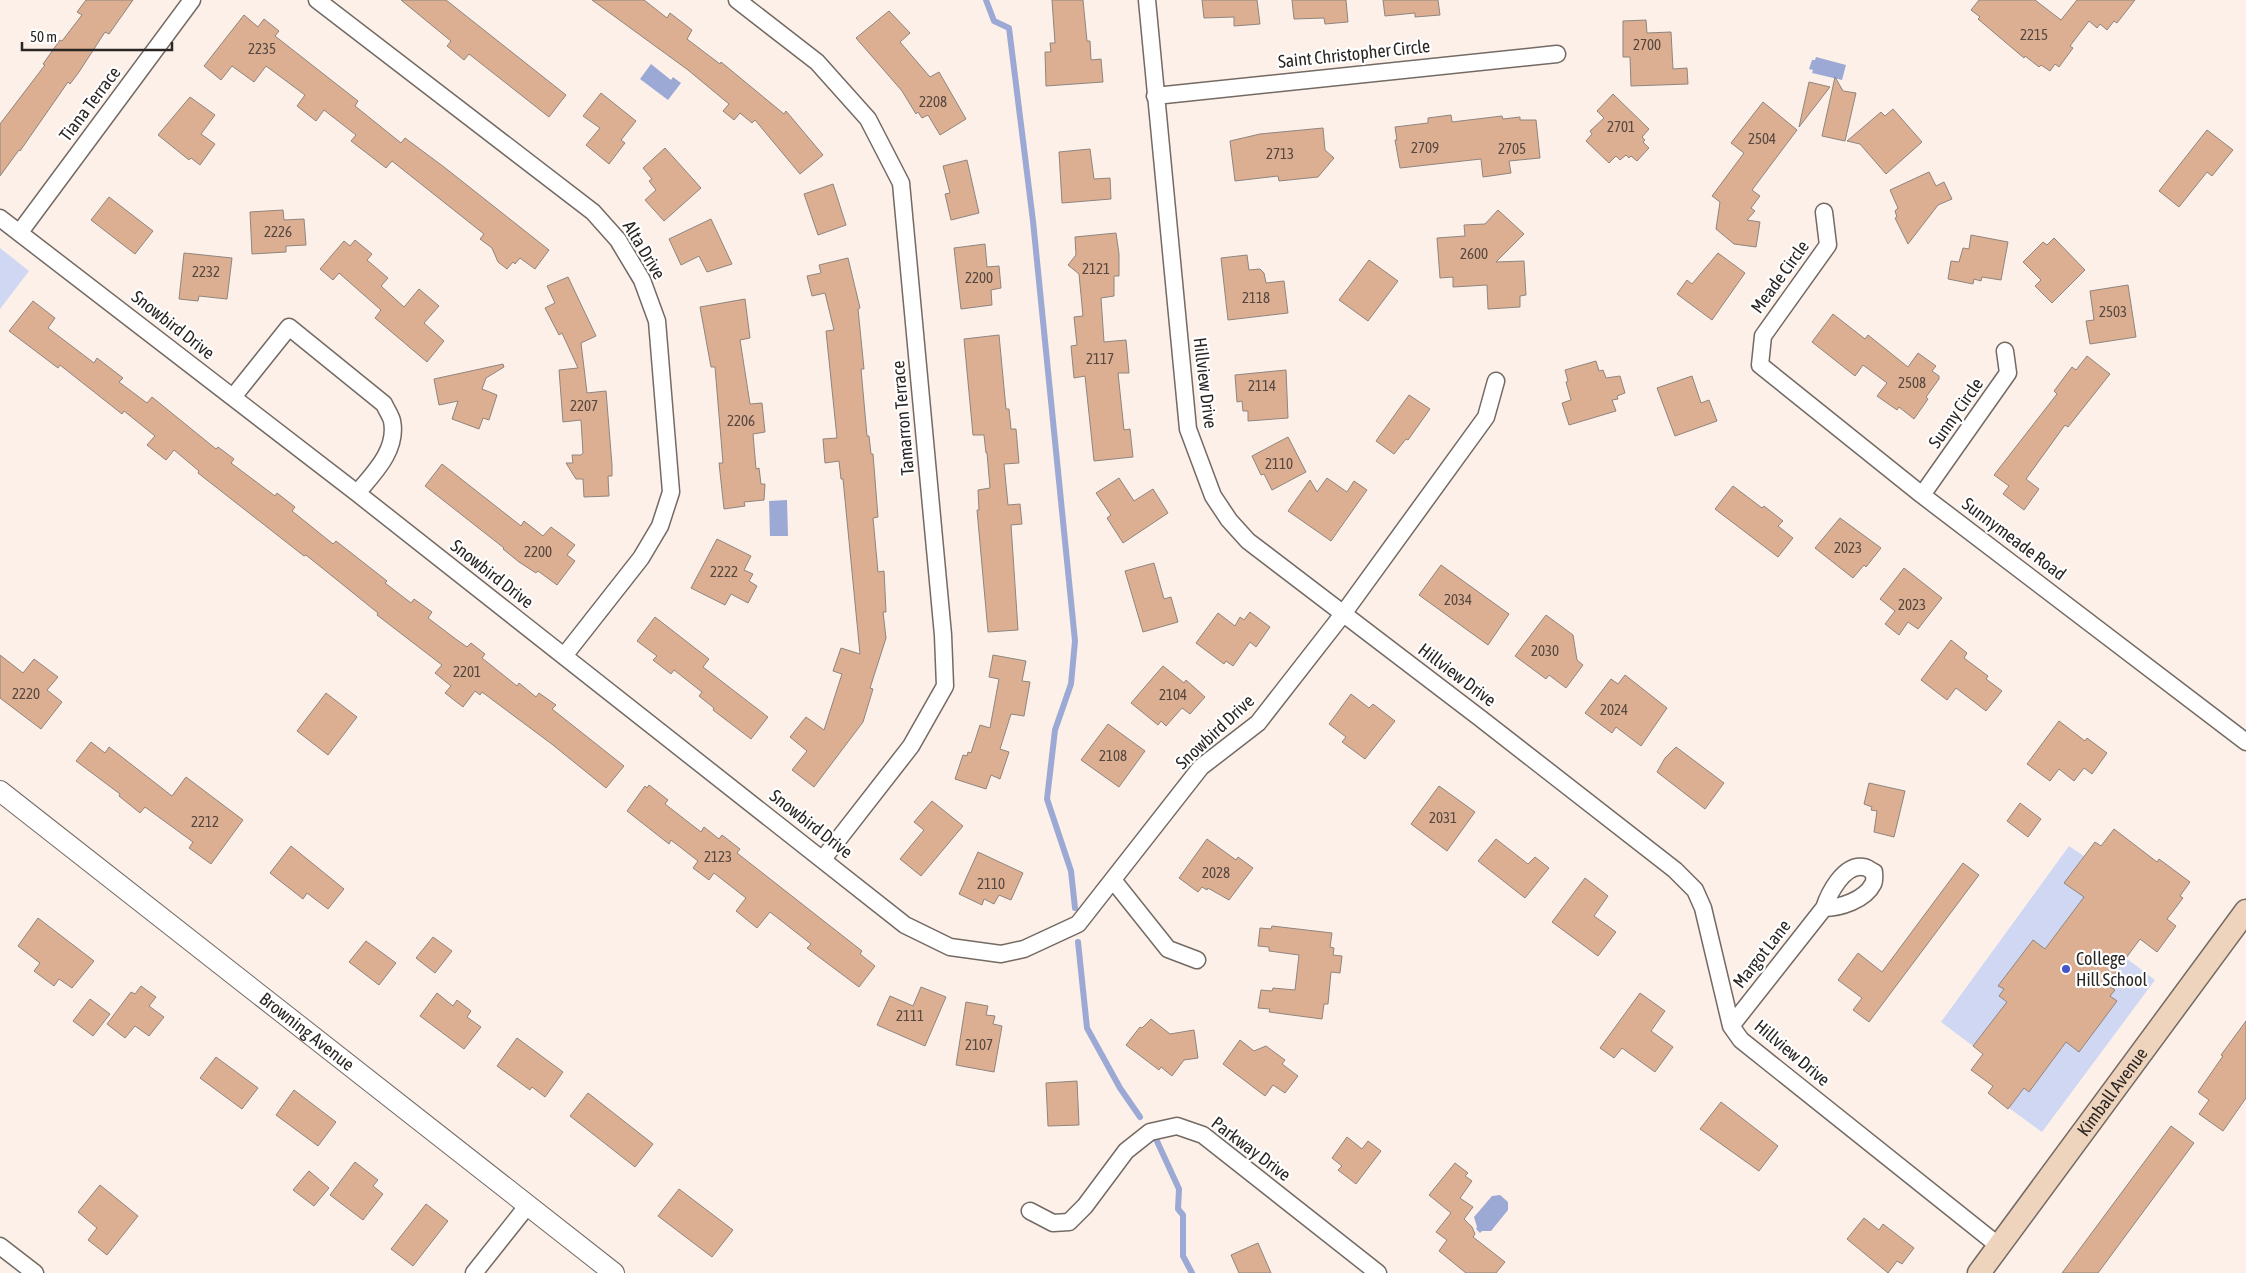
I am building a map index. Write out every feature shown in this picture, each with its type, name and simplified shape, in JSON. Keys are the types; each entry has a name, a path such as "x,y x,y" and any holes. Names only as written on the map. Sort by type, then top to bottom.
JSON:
{"main road":[{"name":"Kimball Avenue","path":"1979,1273 2246,911"}],"street":[{"name":"Tiana Terrace","path":"20,232 192,0"},
{"name":"Alta Drive","path":"317,0 593,212 618,240 642,280 657,321 671,492 660,526 641,558 564,656"},
{"name":"Tamarron Terrace","path":"737,0 816,62 868,119 901,183 943,634 945,686 911,746 823,859"},
{"name":"Hillview Drive","path":"1147,0 1188,429 1213,496 1229,520 1248,541 1675,870 1695,890 1703,908 1731,1026 1741,1040 1999,1246"},
{"name":"Saint Christopher Circle","path":"1155,96 1557,54"},
{"name":"Meade Circle","path":"1760,365 1762,336 1828,245 1824,212"},
{"name":"Snowbird Drive","path":"0,218 356,493 905,925 950,947 978,952 1001,954 1024,949 1078,924 1201,767 1258,723 1343,614 1486,417 1496,381"},
{"path":"233,397 289,327 384,404 392,422 390,446 387,453 356,493"},
{"name":"Sunny Circle","path":"1922,494 2008,374 2005,351"},
{"name":"Sunnymeade Road","path":"1760,365 1922,494 2246,742"},
{"name":"Browning Avenue","path":"0,791 614,1273"},
{"path":"1113,880 1168,949 1197,960"},
{"name":"Margot Lane","path":"1731,1026 1824,908"},
{"name":"Parkway Drive","path":"1030,1211 1053,1222 1069,1222 1085,1206 1126,1152 1150,1132 1177,1126 1203,1135 1378,1273"},
{"path":"474,1273 528,1205"},
{"path":"0,1246 35,1273"}],"shaded area":[{"path":"1816,57 1846,65 1842,80 1812,73 1813,70 1809,69 1812,60 1815,60"},
{"path":"651,64 671,80 673,77 681,83 668,100 640,79"},
{"path":"0,248 29,271 0,309"},
{"path":"787,500 788,536 770,536 769,501"},
{"path":"2069,846 2084,856 2065,883 2084,897 2049,943 2047,951 2033,940 1999,985 2004,989 1999,996 2007,1002 1973,1046 1941,1022"},
{"path":"2126,958 2155,980 2042,1132 2009,1108 2024,1088 2029,1091 2066,1042 2117,1001 2110,996 2114,990 2107,984"},
{"path":"1500,1195 1508,1202 1508,1210 1491,1231 1482,1231 1480,1233 1476,1229 1474,1217 1492,1196"}],"building":[{"path":"86,0 133,0 109,34 105,32 79,72 70,84 68,82 20,151 0,176 0,124 45,65 43,64 60,40 62,41 82,15 77,12"},
{"path":"401,0 446,0 566,95 549,117 469,54 464,60 447,46 451,41"},
{"path":"592,0 644,0 667,18 670,13 692,30 687,39 720,64 721,62 784,114 786,111 823,155 800,174 755,120 752,123 740,113 734,120 723,111 729,104 688,70"},
{"path":"1052,0 1083,0 1087,41 1090,41 1091,60 1101,59 1103,82 1046,86 1045,52 1051,52 1050,43 1055,43"},
{"path":"1202,0 1257,0 1260,24 1234,26 1234,17 1204,18"},
{"path":"1292,0 1346,0 1348,22 1325,24 1324,18 1294,19"},
{"path":"1383,0 1438,0 1440,15 1415,17 1415,13 1385,16"},
{"path":"1979,0 2035,0 2061,20 2077,0 2135,0 2117,23 2114,21 2107,30 2100,24 2097,28 2089,21 2070,46 2073,48 2059,67 2055,64 2050,71 2041,65 2039,67 2025,56 2024,58 1978,19 1980,17 1971,10"},
{"path":"889,11 910,33 900,42 930,77 939,72 966,119 940,135 928,115 922,118 918,112 916,114 902,91 856,38"},
{"path":"244,15 258,27 264,19 279,31 275,36 358,101 355,106 401,143 405,138 549,250 535,269 520,258 507,269 498,262 492,248 480,239 484,234 392,161 386,168 351,141 356,135 324,110 316,121 297,106 305,95 266,66 254,82 232,66 221,80 204,66"},
{"path":"1646,20 1647,33 1671,32 1673,69 1687,68 1688,84 1631,86 1630,57 1623,57 1623,21"},
{"path":"1835,77 1843,91 1856,93 1845,141 1822,136"},
{"path":"1809,82 1830,87 1799,127"},
{"path":"601,93 636,121 621,140 625,143 609,164 586,145 600,128 583,116"},
{"path":"1613,94 1649,129 1642,137 1645,140 1643,142 1649,148 1637,161 1631,156 1629,158 1626,155 1620,160 1616,156 1609,163 1586,141 1592,134 1590,131 1604,118 1597,111"},
{"path":"190,97 215,115 201,134 215,144 200,165 191,158 189,160 158,135"},
{"path":"1763,102 1797,130 1752,190 1760,196 1751,208 1755,211 1747,220 1760,222 1756,247 1734,244 1716,229 1720,202 1712,196 1744,153 1731,143"},
{"path":"1893,109 1922,142 1886,174 1860,144 1847,141 1881,112 1885,116"},
{"path":"1451,115 1452,122 1502,116 1503,119 1520,117 1520,120 1536,120 1540,158 1509,161 1511,173 1483,177 1481,159 1400,168 1395,140 1397,140 1395,127 1428,123 1428,118"},
{"path":"1323,128 1325,150 1334,158 1318,177 1279,181 1278,176 1235,181 1230,141 1260,134"},
{"path":"2207,130 2233,150 2212,176 2207,172 2179,207 2159,191"},
{"path":"665,148 701,188 664,221 645,200 656,190 649,181 652,179 643,168"},
{"path":"1090,149 1094,179 1110,178 1111,199 1062,203 1059,152"},
{"path":"967,160 979,213 951,220 945,194 950,193 943,166"},
{"path":"1929,172 1936,186 1944,182 1952,199 1938,205 1908,244 1895,218 1897,217 1895,211 1898,208 1890,190"},
{"path":"833,184 846,225 818,235 804,194"},
{"path":"109,197 153,231 135,254 91,220"},
{"path":"283,210 284,220 304,219 306,245 286,246 286,252 252,254 250,212"},
{"path":"1498,210 1524,234 1496,262 1524,261 1526,295 1520,296 1520,307 1488,309 1487,285 1453,287 1453,277 1440,278 1437,238 1465,236 1464,225 1485,224"},
{"path":"711,219 732,264 707,272 699,256 681,265 669,239"},
{"path":"1116,233 1119,254 1119,276 1114,276 1114,296 1101,298 1104,342 1126,340 1129,373 1118,373 1124,430 1130,429 1133,457 1094,461 1085,376 1074,378 1071,346 1077,345 1074,317 1083,316 1079,274 1068,265 1076,255 1075,237"},
{"path":"1971,235 2008,242 2001,280 1982,277 1981,281 1974,279 1973,284 1948,279 1951,261 1959,262 1963,248 1969,249"},
{"path":"2054,238 2085,270 2052,303 2035,286 2041,280 2023,262 2043,242 2047,245"},
{"path":"355,240 372,254 367,260 388,278 381,286 404,307 419,289 439,306 424,323 444,341 427,362 375,318 381,310 339,273 333,280 320,269 344,241 350,246"},
{"path":"985,244 987,267 999,266 1001,288 991,290 992,305 961,309 954,248"},
{"path":"184,253 232,258 227,299 199,296 198,301 179,299"},
{"path":"1718,253 1745,273 1712,320 1677,294 1687,280 1692,284"},
{"path":"1247,255 1249,270 1260,269 1264,273 1266,283 1284,281 1288,313 1228,320 1221,258"},
{"path":"848,258 860,308 858,309 864,369 861,369 867,436 869,436 871,454 873,454 878,517 873,518 878,572 884,571 886,612 883,612 886,638 870,688 873,689 863,722 814,787 792,770 807,751 790,737 806,717 824,730 842,674 833,671 841,648 860,654 843,479 841,479 839,461 825,463 823,439 837,438 826,331 834,330 825,293 812,296 807,276 821,273 819,265"},
{"path":"1369,260 1398,281 1368,321 1339,300"},
{"path":"568,277 596,336 581,343 587,393 606,391 612,465 612,476 608,476 609,496 584,497 583,479 576,479 566,463 573,463 572,455 581,455 583,453 581,420 563,422 559,370 578,368 562,333 559,335 545,308 555,303 547,286"},
{"path":"2128,285 2136,337 2090,344 2086,321 2094,320 2090,291"},
{"path":"745,299 750,338 740,340 750,404 762,403 765,432 753,434 756,469 759,468 761,484 765,484 764,500 744,502 745,506 724,509 719,463 723,463 715,367 711,367 700,307"},
{"path":"33,301 55,318 48,328 94,363 97,358 123,378 119,382 147,403 152,397 216,449 218,447 234,459 231,463 275,496 277,493 295,507 292,511 333,544 336,541 387,581 385,583 411,603 414,599 432,612 428,618 467,647 471,643 485,654 482,658 517,686 519,683 536,697 539,693 556,705 552,709 624,766 606,788 553,745 482,692 480,695 475,691 463,707 445,693 451,686 435,673 442,665 377,615 378,613 306,555 304,556 198,473 199,471 174,450 166,460 147,445 155,436 124,411 122,414 60,365 58,368 9,331"},
{"path":"1833,314 1865,339 1868,335 1908,367 1918,353 1936,366 1932,371 1939,376 1939,379 1914,419 1899,407 1897,410 1877,396 1887,383 1863,365 1855,376 1812,342"},
{"path":"999,335 1006,409 1009,409 1011,429 1016,429 1019,463 1004,464 1008,505 1020,504 1022,524 1011,525 1018,630 988,632 977,510 979,510 978,490 990,488 984,435 973,435 964,339"},
{"path":"2087,356 2110,374 2068,427 2065,425 2026,479 2039,489 2024,510 2003,494 2009,486 1994,475 2057,394 2054,391 2072,367 2076,370"},
{"path":"1596,361 1599,371 1603,370 1606,378 1620,376 1625,393 1617,396 1618,399 1612,400 1616,411 1569,425 1562,403 1571,400 1565,370"},
{"path":"503,364 504,367 486,378 482,389 497,395 489,420 483,418 479,429 452,419 458,401 439,405 434,379"},
{"path":"1286,370 1288,418 1248,421 1248,411 1243,411 1242,401 1237,402 1235,375"},
{"path":"1692,376 1701,403 1709,400 1717,421 1675,436 1657,388"},
{"path":"1409,395 1430,409 1408,440 1406,439 1394,454 1376,441"},
{"path":"1288,437 1306,472 1272,490 1264,474 1261,475 1252,456"},
{"path":"442,464 521,526 524,521 543,536 551,527 575,545 567,555 575,561 557,585 538,571 536,573 519,562 425,486"},
{"path":"1119,478 1134,501 1153,489 1168,513 1123,543 1107,518 1111,515 1096,493"},
{"path":"1327,478 1347,492 1354,481 1367,490 1331,541 1288,511 1310,480 1317,492"},
{"path":"1733,486 1783,521 1778,526 1793,538 1778,557 1715,509"},
{"path":"1840,518 1881,548 1866,567 1864,565 1853,578 1815,548"},
{"path":"717,539 751,556 744,570 753,574 749,581 757,586 748,603 731,594 725,605 691,588"},
{"path":"1154,563 1164,599 1171,597 1178,622 1143,632 1125,571"},
{"path":"1441,565 1509,614 1488,645 1419,595"},
{"path":"1904,568 1942,598 1918,629 1908,622 1899,635 1885,624 1895,611 1880,599"},
{"path":"1250,612 1270,627 1256,647 1250,642 1233,666 1226,661 1224,664 1196,643 1218,613 1235,626 1240,617 1244,620"},
{"path":"1546,615 1573,635 1577,660 1583,665 1566,688 1549,675 1546,679 1515,656"},
{"path":"655,617 709,659 703,667 768,717 751,739 713,710 714,708 699,696 702,692 674,670 671,674 653,660 657,656 637,641"},
{"path":"1951,640 1967,653 1964,658 1988,676 1986,679 2002,691 1986,711 1956,688 1947,700 1921,680"},
{"path":"0,655 23,673 34,659 58,677 47,690 62,702 41,729 0,698"},
{"path":"993,655 1026,661 1022,681 1030,682 1024,716 1011,714 1000,749 1009,752 1000,779 991,775 986,789 955,779 963,755 967,756 968,752 971,753 980,725 990,728 999,679 989,677"},
{"path":"1163,666 1184,683 1186,680 1205,697 1190,714 1182,708 1166,726 1161,721 1158,725 1131,703"},
{"path":"1625,675 1667,708 1641,746 1616,727 1612,733 1585,713 1611,679 1618,684"},
{"path":"326,693 357,717 328,755 297,731"},
{"path":"1351,694 1369,708 1373,704 1395,721 1365,759 1342,742 1346,737 1329,724"},
{"path":"2059,721 2085,741 2087,738 2107,753 2092,774 2084,768 2074,781 2059,769 2050,781 2027,764"},
{"path":"1108,724 1145,751 1119,787 1081,760"},
{"path":"91,742 105,753 109,747 172,796 186,777 243,820 211,864 189,848 193,842 145,807 140,813 119,796 120,794 76,761"},
{"path":"1676,747 1724,783 1705,809 1657,772 1665,758"},
{"path":"1869,783 1905,791 1894,837 1874,832 1877,811 1871,810 1872,807 1864,804"},
{"path":"649,785 668,800 665,804 701,832 704,827 719,839 722,835 740,849 737,853 862,951 860,954 875,966 859,987 807,948 811,944 770,912 757,928 736,911 746,898 714,873 709,880 693,868 698,861 671,840 669,844 627,811 645,786 647,788"},
{"path":"1439,786 1475,812 1447,851 1411,824"},
{"path":"932,801 963,826 921,876 900,859 924,830 914,822"},
{"path":"2020,803 2041,819 2028,837 2007,821"},
{"path":"2114,829 2157,862 2159,859 2190,882 2180,896 2183,898 2167,919 2176,926 2157,952 2140,939 2107,984 2115,990 2110,996 2117,1001 2079,1052 2066,1042 2029,1092 2024,1088 2008,1109 1988,1093 1993,1086 1971,1070 1983,1054 1973,1046 2007,1002 1999,996 2004,989 1998,986 2033,940 2045,949 2084,897 2064,883 2095,842 2101,846"},
{"path":"1207,839 1236,860 1238,857 1253,868 1229,900 1208,888 1207,890 1202,887 1198,892 1179,878"},
{"path":"1496,839 1528,864 1535,857 1549,868 1525,898 1478,861"},
{"path":"291,846 344,889 328,909 307,893 303,899 270,873"},
{"path":"978,852 1023,873 1011,900 999,895 994,904 984,899 982,905 959,894"},
{"path":"1963,863 1979,875 1869,1022 1853,1010 1862,998 1838,980 1858,953 1882,972"},
{"path":"1585,878 1608,896 1594,916 1616,932 1598,956 1552,922"},
{"path":"38,918 94,961 72,988 59,979 54,986 34,971 40,963 18,946"},
{"path":"1272,926 1332,933 1330,947 1334,948 1333,955 1342,956 1340,973 1331,972 1328,1004 1324,1004 1322,1019 1269,1012 1270,1009 1258,1008 1261,990 1272,991 1273,988 1295,990 1299,955 1269,951 1269,947 1258,946 1260,928 1271,929"},
{"path":"433,937 452,951 435,973 416,958"},
{"path":"366,941 396,963 379,985 349,962"},
{"path":"141,986 156,997 149,1006 164,1017 149,1036 135,1026 125,1038 107,1024 131,992 135,994"},
{"path":"921,987 946,997 925,1046 877,1025 890,996 913,1006"},
{"path":"437,993 453,1006 457,1000 471,1011 467,1017 481,1027 464,1049 420,1016"},
{"path":"1640,993 1665,1011 1651,1031 1673,1047 1655,1072 1622,1048 1614,1058 1600,1048"},
{"path":"90,999 110,1014 93,1036 73,1021"},
{"path":"966,1002 988,1006 986,1015 995,1016 993,1024 1002,1026 994,1072 956,1065"},
{"path":"1151,1019 1170,1034 1194,1030 1198,1058 1184,1060 1172,1076 1161,1067 1159,1070 1126,1045 1140,1027 1142,1028"},
{"path":"2246,1021 2246,1098 2223,1131 2199,1114 2209,1100 2198,1092 2223,1056 2221,1055"},
{"path":"517,1038 563,1072 545,1097 532,1087 530,1090 497,1066"},
{"path":"1240,1040 1254,1051 1266,1046 1285,1060 1282,1064 1298,1076 1285,1093 1273,1085 1265,1096 1223,1064"},
{"path":"216,1057 258,1088 242,1109 200,1078"},
{"path":"1077,1081 1079,1125 1048,1126 1046,1083"},
{"path":"294,1090 336,1122 318,1146 276,1115"},
{"path":"588,1093 653,1144 635,1167 570,1116"},
{"path":"1721,1102 1778,1146 1759,1171 1700,1129"},
{"path":"2171,1126 2194,1143 2098,1273 2062,1273"},
{"path":"1347,1137 1362,1149 1368,1141 1381,1151 1356,1184 1338,1170 1342,1166 1332,1158"},
{"path":"355,1162 378,1180 373,1186 383,1194 363,1220 330,1195"},
{"path":"1455,1163 1468,1173 1465,1176 1472,1181 1460,1198 1473,1207 1464,1219 1472,1227 1475,1234 1473,1237 1505,1262 1496,1273 1466,1273 1439,1251 1447,1240 1436,1232 1451,1213 1429,1195"},
{"path":"309,1171 329,1188 314,1206 293,1190"},
{"path":"100,1185 138,1216 107,1255 88,1240 97,1228 78,1212"},
{"path":"679,1189 733,1230 712,1257 658,1216"},
{"path":"426,1204 448,1221 413,1266 391,1249"},
{"path":"1864,1218 1879,1230 1883,1224 1914,1248 1902,1264 1897,1261 1888,1273 1847,1239"},
{"path":"1258,1243 1271,1273 1239,1273 1231,1255"}],"waterway":[{"path":"986,0 994,21 1009,28 1033,221 1075,641 1071,684 1055,730 1047,799 1071,871 1075,908"},
{"path":"1078,942 1087,1028 1120,1088 1140,1117"},
{"path":"1156,1139 1179,1189 1178,1209 1183,1215 1183,1256 1192,1273"}],"place":[{"name":"College Hill School","path":"2066,969"}]}
